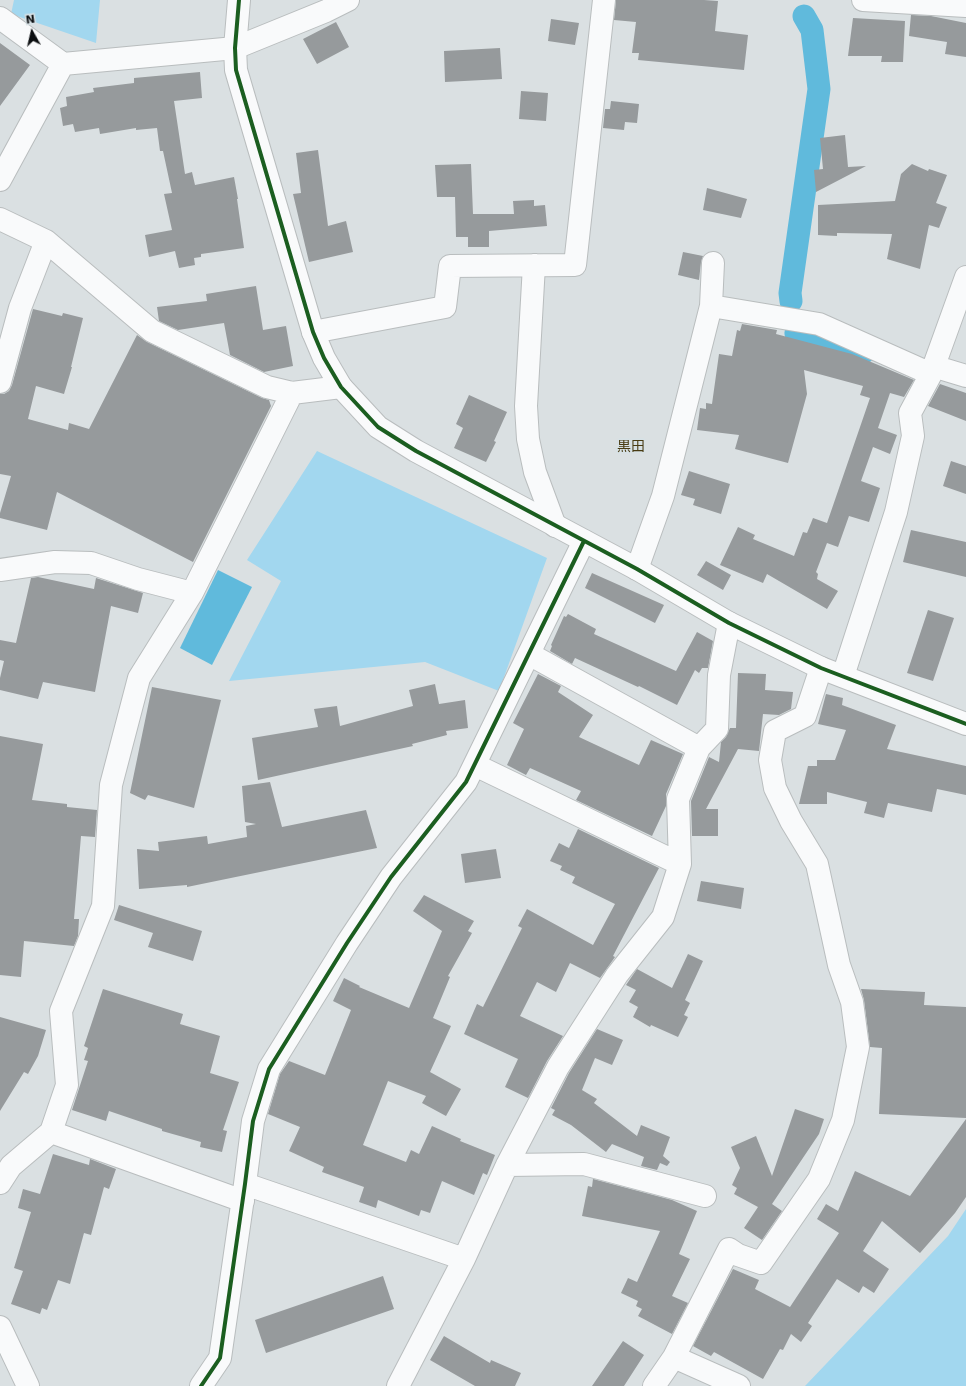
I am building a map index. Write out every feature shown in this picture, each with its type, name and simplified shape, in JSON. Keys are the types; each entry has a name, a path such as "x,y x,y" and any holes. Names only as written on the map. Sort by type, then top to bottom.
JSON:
{"street":[{"path":"239,0 235,48 236,70 313,332 324,358 340,387 378,427 416,451 637,569 729,624 821,668 966,724"},
{"path":"0,18 63,64 235,48 326,11 348,0"},
{"path":"313,332 445,307 450,266 575,265 604,0"},
{"path":"863,0 966,6"},
{"path":"0,180 63,64"},
{"path":"0,219 46,241 152,331 267,387 292,393 340,387"},
{"path":"0,382 20,308 46,241"},
{"path":"637,569 663,496 711,306 713,263"},
{"path":"534,265 526,406 528,438 535,472 555,526"},
{"path":"842,676 896,512 913,436 910,413 932,370 966,277"},
{"path":"711,306 819,324 932,370 966,376"},
{"path":"4,1169 50,1132 67,1084 61,1011 103,906 111,785 139,678 192,593 292,393"},
{"path":"201,1386 220,1358 253,1121 269,1069 351,936 391,877 466,782 584,541"},
{"path":"0,570 55,562 90,563 138,579 192,593"},
{"path":"398,1386 464,1259 507,1166 558,1066 617,975 663,917 680,864 678,799 699,748 717,729 719,675 729,624"},
{"path":"529,654 699,748"},
{"path":"654,1386 674,1357 729,1249 738,1255 761,1263 819,1179 843,1120 858,1047 852,1002 839,965 817,864 791,821 775,788 770,760 775,731 805,716 821,668"},
{"path":"475,765 680,864"},
{"path":"50,1132 464,1259"},
{"path":"507,1166 584,1164 705,1196"},
{"path":"0,1327 28,1386"},
{"path":"674,1357 739,1386"}],"shaded area":[{"path":"14,0 100,0 96,43 11,14"},
{"path":"317,451 547,558 499,691 425,662 229,681 281,581 247,560"},
{"path":"218,570 252,587 212,665 180,648"},
{"path":"966,1209 966,1386 805,1386 948,1236"}],"building":[{"path":"616,0 718,1 715,31 748,35 744,70 638,60 639,53 632,53 636,22 614,20"},
{"path":"911,15 931,16 966,23 966,57 945,54 947,42 909,36"},
{"path":"853,18 905,21 903,62 881,62 882,56 848,56"},
{"path":"551,19 579,23 575,45 548,41"},
{"path":"336,22 349,47 317,64 303,39"},
{"path":"0,43 30,65 0,106"},
{"path":"500,48 502,79 445,82 444,51"},
{"path":"200,72 202,98 174,101 185,174 192,172 195,185 234,177 244,248 201,254 201,257 194,258 195,265 179,268 175,251 149,257 145,235 172,230 164,194 172,193 163,151 160,151 157,128 136,130 136,128 100,134 99,128 75,132 73,124 63,126 60,108 67,106 66,97 94,92 93,88 134,83 134,78"},
{"path":"521,91 548,93 546,121 519,119"},
{"path":"611,101 639,104 637,123 625,122 624,130 603,128 605,109 610,109"},
{"path":"845,135 848,167 866,166 816,192 814,170 823,169 820,138"},
{"path":"318,150 328,226 346,221 353,252 309,262 293,194 301,193 296,153"},
{"path":"471,164 473,214 514,214 513,201 534,200 534,206 545,205 547,226 489,231 489,247 468,247 468,237 456,237 455,197 437,197 435,165"},
{"path":"912,164 928,171 929,169 947,175 936,203 947,207 939,228 929,225 920,269 887,259 892,234 837,233 837,236 818,235 818,205 895,201 901,174"},
{"path":"707,188 747,199 741,218 703,210"},
{"path":"683,252 703,256 699,280 678,275"},
{"path":"256,286 263,330 286,326 293,366 264,372 230,355 224,323 178,330 159,321 157,307 207,301 206,294"},
{"path":"33,309 62,316 63,313 83,318 72,367 64,394 36,386 28,419 68,430 69,423 89,429 137,335 147,342 269,400 271,406 193,562 57,492 47,530 0,518 0,513 11,476 0,474 0,394 4,394 9,391 12,385"},
{"path":"742,324 777,330 776,334 852,354 914,380 904,397 890,393 878,428 897,435 890,454 873,447 861,481 880,488 869,522 849,516 838,547 827,543 816,572 818,574 817,579 838,591 827,609 767,574 763,583 720,565 738,527 755,535 753,539 794,556 803,532 807,533 813,518 827,523 870,398 860,395 863,386 804,370 807,394 788,463 735,449 739,435 697,430 700,408 706,409 706,403 712,404 719,354 732,356 737,330 740,331"},
{"path":"940,384 966,393 966,421 928,406"},
{"path":"469,395 507,412 494,441 496,442 486,462 454,448 463,428 456,424"},
{"path":"951,461 966,466 966,494 943,486"},
{"path":"689,471 730,484 721,514 693,505 695,499 681,495"},
{"path":"911,530 966,542 966,577 903,562"},
{"path":"706,561 731,575 723,590 697,575"},
{"path":"592,573 664,605 655,623 585,588"},
{"path":"38,577 94,589 96,578 143,593 138,613 111,606 95,692 43,682 38,699 0,690 0,678 4,661 0,660 0,640 16,643 31,578"},
{"path":"928,610 954,618 933,681 907,673"},
{"path":"568,614 596,629 594,634 676,671 697,632 713,641 708,668 702,668 699,673 695,670 677,705 639,686 638,687 575,658 572,664 550,651 551,645 564,616 566,617"},
{"path":"738,673 766,674 765,690 793,692 791,709 779,715 763,714 759,751 738,749 706,809 718,809 718,836 692,836 691,801 709,757 719,762 721,742 726,737 730,728 736,728"},
{"path":"538,674 561,686 558,692 593,715 579,737 639,765 651,740 683,754 666,794 666,806 652,836 576,800 581,791 530,768 526,775 507,765 524,729 513,723"},
{"path":"435,684 439,704 465,700 468,728 446,731 447,735 412,744 413,746 258,780 252,738 318,727 314,709 337,706 340,726 413,706 409,690"},
{"path":"152,687 221,700 194,808 148,795 145,800 130,793"},
{"path":"826,694 843,698 842,705 896,725 887,749 966,766 966,795 937,789 932,812 888,803 884,818 864,813 867,802 827,792 827,804 799,804 808,766 817,766 817,760 835,760 846,730 818,724"},
{"path":"0,736 43,744 32,800 67,804 67,807 97,810 95,837 81,836 74,919 79,919 78,936 74,946 24,941 21,977 0,975"},
{"path":"270,782 282,827 366,810 377,848 187,887 187,885 139,889 137,849 159,851 158,842 207,836 208,844 247,837 246,826 256,824 245,822 242,786"},
{"path":"578,829 659,868 613,956 615,957 600,978 570,963 556,992 537,982 520,1016 563,1036 547,1061 528,1098 505,1087 518,1059 464,1034 477,1004 483,1007 522,928 518,926 527,909 593,945 615,904 572,883 575,877 560,870 562,866 550,861 559,843 569,848"},
{"path":"496,849 501,878 465,883 461,854"},
{"path":"701,881 744,888 741,909 697,901"},
{"path":"424,895 474,921 468,931 472,933 448,976 450,977 433,1018 451,1026 430,1072 461,1089 446,1116 422,1103 426,1096 388,1081 363,1145 406,1162 411,1150 419,1154 432,1126 461,1139 460,1141 495,1155 487,1175 483,1173 474,1195 442,1181 430,1213 421,1210 419,1216 378,1200 376,1208 359,1202 364,1187 322,1172 324,1167 289,1151 300,1127 268,1114 280,1074 289,1061 325,1075 351,1010 333,1001 344,978 360,986 359,987 409,1008 442,931 413,911"},
{"path":"119,905 202,931 193,961 148,947 153,933 114,920"},
{"path":"688,954 703,961 685,1000 690,1003 684,1015 688,1017 678,1037 651,1025 650,1027 633,1017 638,1007 629,1002 636,990 626,985 637,969 672,988"},
{"path":"103,989 183,1014 180,1024 220,1036 210,1073 239,1082 223,1130 227,1131 222,1152 200,1147 201,1142 162,1131 162,1129 109,1111 106,1121 72,1110 88,1061 84,1060 88,1048 84,1046"},
{"path":"861,989 925,992 924,1005 966,1007 966,1118 879,1114 882,1048 870,1047 864,1000"},
{"path":"0,1017 46,1030 38,1056 28,1074 24,1072 0,1111"},
{"path":"597,1029 623,1040 612,1065 595,1058 582,1090 597,1099 594,1103 637,1136 641,1125 670,1137 663,1156 670,1162 667,1166 660,1163 657,1170 641,1166 644,1157 612,1144 606,1152 571,1125 552,1115 555,1110 551,1108 569,1073"},
{"path":"795,1109 824,1119 819,1134 772,1204 782,1211 762,1240 744,1228 758,1207 734,1194 737,1188 732,1185 740,1168 731,1147 756,1136 772,1176"},
{"path":"966,1119 966,1197 955,1213 920,1253 882,1221 863,1251 889,1269 874,1293 863,1286 859,1293 837,1279 808,1323 812,1326 801,1342 791,1334 783,1350 780,1349 763,1379 714,1352 711,1356 693,1346 733,1269 759,1280 755,1289 790,1307 839,1233 817,1219 826,1204 838,1211 855,1171 910,1196"},
{"path":"53,1154 89,1165 90,1159 116,1169 109,1189 104,1187 91,1235 84,1233 70,1284 58,1280 47,1310 42,1308 40,1314 11,1304 23,1271 14,1268 31,1212 18,1208 23,1189 40,1194"},
{"path":"593,1179 672,1200 697,1211 679,1254 690,1259 672,1296 688,1303 672,1334 638,1316 642,1309 636,1306 638,1301 621,1293 628,1278 637,1282 660,1231 582,1216 588,1186 592,1187"},
{"path":"383,1276 394,1309 266,1353 255,1320"},
{"path":"444,1336 490,1363 491,1360 521,1373 515,1386 475,1386 430,1360"},
{"path":"623,1341 644,1355 624,1386 592,1386"}],"waterway":[{"path":"791,301 790,293 819,89 812,30 804,16"},
{"path":"796,333 844,345 864,352"}],"cycle path":[{"path":"239,0 235,48 236,70 313,332 324,358 341,387 378,427 416,451 637,569 729,623 821,668 966,724"},
{"path":"201,1386 220,1358 253,1121 269,1069 347,943 391,877 466,782 584,541"}],"district":[{"name":"黒田","path":"631,447"}]}
